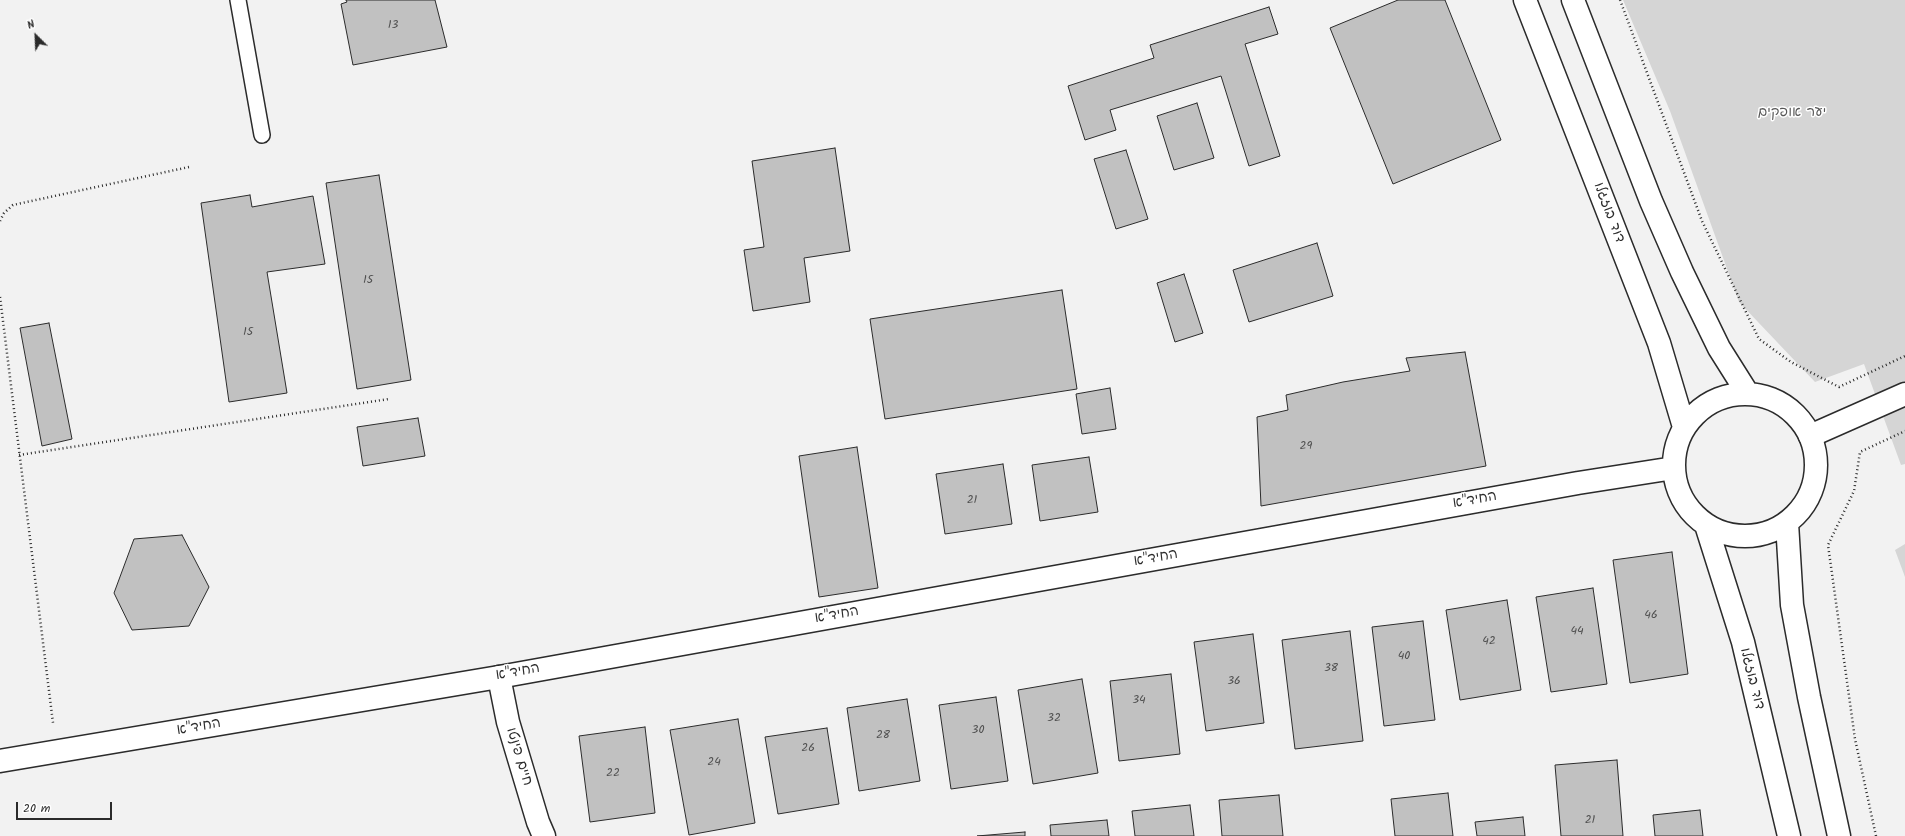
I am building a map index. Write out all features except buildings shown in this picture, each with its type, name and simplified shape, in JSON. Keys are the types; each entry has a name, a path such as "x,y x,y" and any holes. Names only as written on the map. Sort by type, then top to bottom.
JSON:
{"street":[{"name":"דוד בוזגלו","path":"1525,0 1659,343 1684,427"},
{"path":"1573,0 1651,201 1679,265 1719,348 1748,394"},
{"path":"1748,394 1759,395 1780,403 1798,417 1810,436 1816,460 1814,484 1810,495 1803,506 1787,523 1767,533 1746,536 1725,534 1706,525 1692,513 1681,498 1674,468 1676,447 1684,427 1691,419 1707,405 1727,396 1748,394"},
{"path":"1810,436 1905,394"},
{"name":"החיד\"א","path":"0,761 499,677 1578,483 1674,468"},
{"path":"1787,523 1792,605 1809,697 1839,836"},
{"name":"דוד בוזגלו","path":"1706,525 1742,642 1789,836"},
{"name":"חיים פינטו","path":"499,677 508,722 538,822 544,836"}],"lane":[{"path":"238,0 262,135"}],"path":[{"path":"1620,0 1702,221 1759,339 1791,362 1839,387 1905,356"},
{"path":"0,221 4,213 13,205 189,167"},
{"path":"0,297 57,752"},
{"path":"19,455 389,399"},
{"path":"1876,836 1855,739 1828,545 1854,491 1860,452 1905,431"}],"green space":[{"name":"יער אופקים","path":"1623,0 1905,0 1905,464 1901,465 1864,364 1815,382 1739,302 1670,111"},
{"path":"1905,544 1905,577 1895,550"}]}
